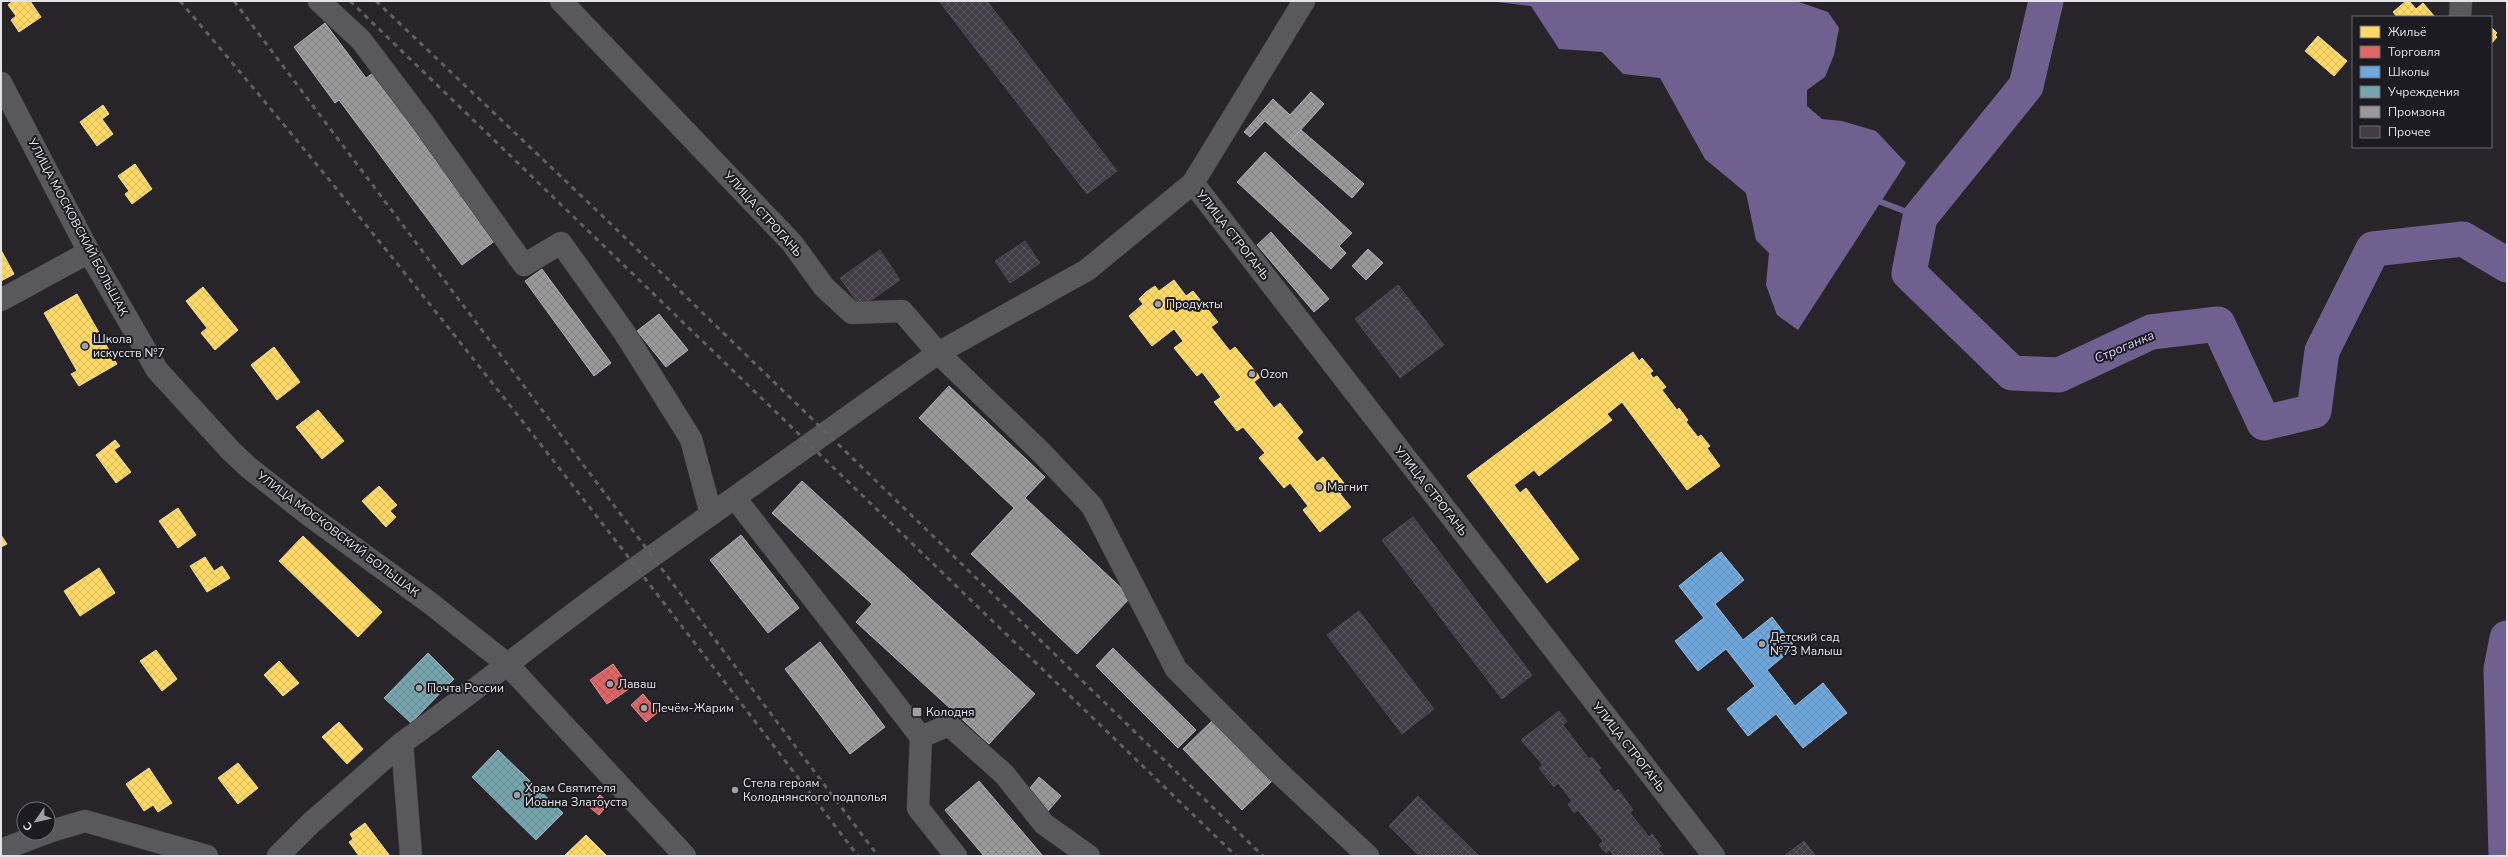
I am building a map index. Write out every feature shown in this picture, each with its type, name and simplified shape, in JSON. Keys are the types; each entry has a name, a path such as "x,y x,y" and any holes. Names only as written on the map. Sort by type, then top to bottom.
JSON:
{"street":[{"path":"319,1 361,40 422,121 524,265 561,243 624,332 691,439 711,514"},
{"name":"УЛИЦА СТРОГАНЬ","path":"561,1 792,243 824,287 852,313 902,310 938,353 1087,270 1193,183 1714,856"},
{"path":"1193,183 1304,1"},
{"path":"2460,16 2461,1"},
{"name":"УЛИЦА МОСКОВСКИЙ БОЛЬШАК","path":"1,83 89,252 157,370 231,451 309,515 430,603 507,664 685,856"},
{"path":"1,300 89,252"},
{"path":"278,856 311,823 402,743 469,695 507,664 711,514 938,353 1041,452 1092,506 1176,669 1275,769 1368,856"},
{"path":"735,498 922,737 918,808 956,856"},
{"path":"922,737 949,725 1004,774 1044,824 1089,856"},
{"path":"402,743 411,856"},
{"path":"56,830 85,821 207,856"},
{"path":"1,850 25,841"}],"shaded area":[{"path":"1489,1 1796,1 1828,12 1839,28 1834,55 1825,77 1807,90 1807,106 1822,119 1842,121 1876,131 1906,163 1798,330 1777,315 1766,285 1769,253 1756,240 1746,193 1705,159 1660,78 1623,74 1602,52 1559,49 1531,6"}],"building: Жильё":[{"path":"13,1 30,1 41,17 19,32 11,20 16,16 8,5"},
{"path":"2406,1 2409,1 2416,9 2423,3 2434,16 2396,16 2393,12"},
{"path":"2492,28 2497,33 2495,35 2497,37 2492,43"},
{"path":"2318,36 2347,61 2334,76 2305,51"},
{"path":"103,105 109,114 102,119 113,134 97,146 80,122"},
{"path":"135,164 152,189 132,204 125,194 129,191 118,176"},
{"path":"1,250 14,274 1,281"},
{"path":"1174,280 1186,296 1193,291 1218,322 1211,327 1230,351 1235,347 1260,377 1254,382 1274,408 1280,403 1303,432 1297,438 1317,462 1323,457 1348,488 1340,494 1351,507 1320,532 1303,510 1308,506 1290,483 1284,488 1259,458 1265,453 1243,427 1237,431 1214,402 1221,397 1202,372 1197,376 1174,348 1183,341 1174,329 1152,346 1129,316 1143,304 1139,299 1146,292 1155,286 1159,291"},
{"path":"203,287 238,330 215,350 201,333 207,328 186,301"},
{"name":"Школа искусств №7","path":"77,294 117,364 79,386 71,374 77,371 44,313"},
{"path":"274,347 300,382 277,400 251,365"},
{"path":"1633,352 1639,361 1642,358 1653,371 1650,373 1653,378 1657,376 1666,387 1662,390 1677,410 1679,408 1688,420 1686,422 1698,437 1701,435 1710,446 1707,448 1720,466 1687,490 1622,402 1607,414 1612,420 1539,476 1534,470 1514,485 1520,493 1526,488 1579,559 1547,583 1467,476"},
{"path":"318,410 344,441 322,459 296,427"},
{"path":"115,440 120,446 114,450 131,472 116,483 96,455"},
{"path":"379,486 397,505 390,511 396,517 386,527 362,501"},
{"path":"178,508 196,535 178,548 159,521"},
{"path":"1,535 7,544 1,547"},
{"path":"303,536 382,612 358,637 279,561"},
{"path":"205,557 214,571 222,566 230,578 207,592 190,566"},
{"path":"99,568 115,593 80,616 64,591"},
{"path":"156,650 177,679 162,691 140,661"},
{"path":"279,661 299,683 283,696 264,675"},
{"path":"339,722 363,749 347,764 322,737"},
{"path":"238,763 258,788 238,804 218,778"},
{"path":"149,768 172,803 158,812 153,805 144,811 126,784"},
{"path":"365,823 390,856 359,856 349,842 353,839 350,834"},
{"path":"586,835 607,856 564,856"}],"building: Торговля":[{"name":"Лаваш","path":"613,664 630,688 607,704 590,680"},
{"name":"Печём-Жарим","path":"643,694 658,712 646,722 631,705"},
{"path":"600,795 609,803 599,815 589,807"}],"building: Школы":[{"path":"1721,552 1744,580 1715,604 1743,640 1772,617 1795,647 1767,670 1795,706 1823,683 1847,713 1803,748 1776,714 1748,736 1727,709 1755,686 1726,649 1698,671 1675,641 1704,618 1679,586"}],"building: Учреждения":[{"name":"Почта России","path":"428,653 454,679 411,723 384,698"},
{"name":"Храм Святителя Иоанна Златоуста","path":"498,750 563,813 536,840 472,777"}],"building: Промзона":[{"path":"325,23 366,78 373,73 496,240 462,265 339,100 335,103 294,47"},
{"path":"1311,92 1324,104 1289,143 1265,121 1250,137 1244,132 1273,99 1290,115"},
{"path":"1301,130 1364,184 1352,198 1289,143"},
{"path":"1265,152 1352,233 1339,246 1346,253 1331,269 1237,182"},
{"path":"1271,232 1329,299 1314,312 1257,245"},
{"path":"1368,249 1383,263 1366,280 1352,266"},
{"path":"542,269 611,363 594,376 525,281"},
{"path":"659,314 688,350 666,367 637,331"},
{"path":"949,386 1045,477 1025,498 1131,597 1077,654 971,554 1014,508 919,418"},
{"path":"802,481 1035,694 989,744 856,622 872,604 772,513"},
{"path":"741,535 799,608 768,633 710,560"},
{"path":"820,642 885,727 850,754 785,669"},
{"path":"1113,648 1196,730 1178,748 1096,666"},
{"path":"1213,720 1272,781 1242,810 1183,749"},
{"path":"1039,777 1061,796 1048,811 1026,793"},
{"path":"979,781 1043,856 984,856 945,810"}],"building: Прочее":[{"path":"939,1 987,1 1117,171 1087,194"},
{"path":"1025,241 1040,263 1010,283 995,261"},
{"path":"880,250 900,280 861,307 840,278"},
{"path":"1398,285 1444,345 1400,378 1355,319"},
{"path":"1413,517 1532,675 1502,699 1382,540"},
{"path":"1359,611 1434,709 1402,734 1327,635"},
{"path":"1559,711 1567,721 1563,725 1589,759 1592,757 1601,768 1598,770 1615,792 1618,789 1633,810 1630,813 1649,837 1652,834 1661,846 1658,848 1664,856 1614,856 1610,850 1606,853 1599,845 1603,841 1578,810 1574,813 1568,804 1572,801 1558,783 1554,787 1539,768 1543,765 1521,740"},
{"path":"1418,796 1479,856 1419,856 1389,826"},
{"path":"1804,841 1816,856 1784,856"}],"waterway":[{"name":"Строганка","path":"2046,1 2026,86 1920,217 1909,273 2012,373 2059,375 2151,332 2218,324 2264,423 2314,411 2322,351 2373,249 2463,239 2507,265"},
{"path":"1881,202 1920,217"},
{"name":"Строганка","path":"2506,856 2501,669 2507,638"}],"railway":[{"path":"180,1 268,105 525,424 858,856"},
{"path":"234,1 878,856"},
{"path":"350,1 1236,856"},
{"path":"376,1 612,225 1263,856"}],"place":[{"name":"Продукты","path":"1158,304"},
{"name":"Школа искусств №7","path":"85,346"},
{"name":"Ozon","path":"1252,374"},
{"name":"Магнит","path":"1319,487"},
{"name":"Детский сад №73 Малыш","path":"1762,644"},
{"name":"Лаваш","path":"610,684"},
{"name":"Почта России","path":"419,688"},
{"name":"Печём-Жарим","path":"644,708"},
{"name":"Колодня","path":"917,712"},
{"name":"Стела героям Колоднянского подполья","path":"735,790"},
{"name":"Храм Святителя Иоанна Златоуста","path":"517,795"}]}
